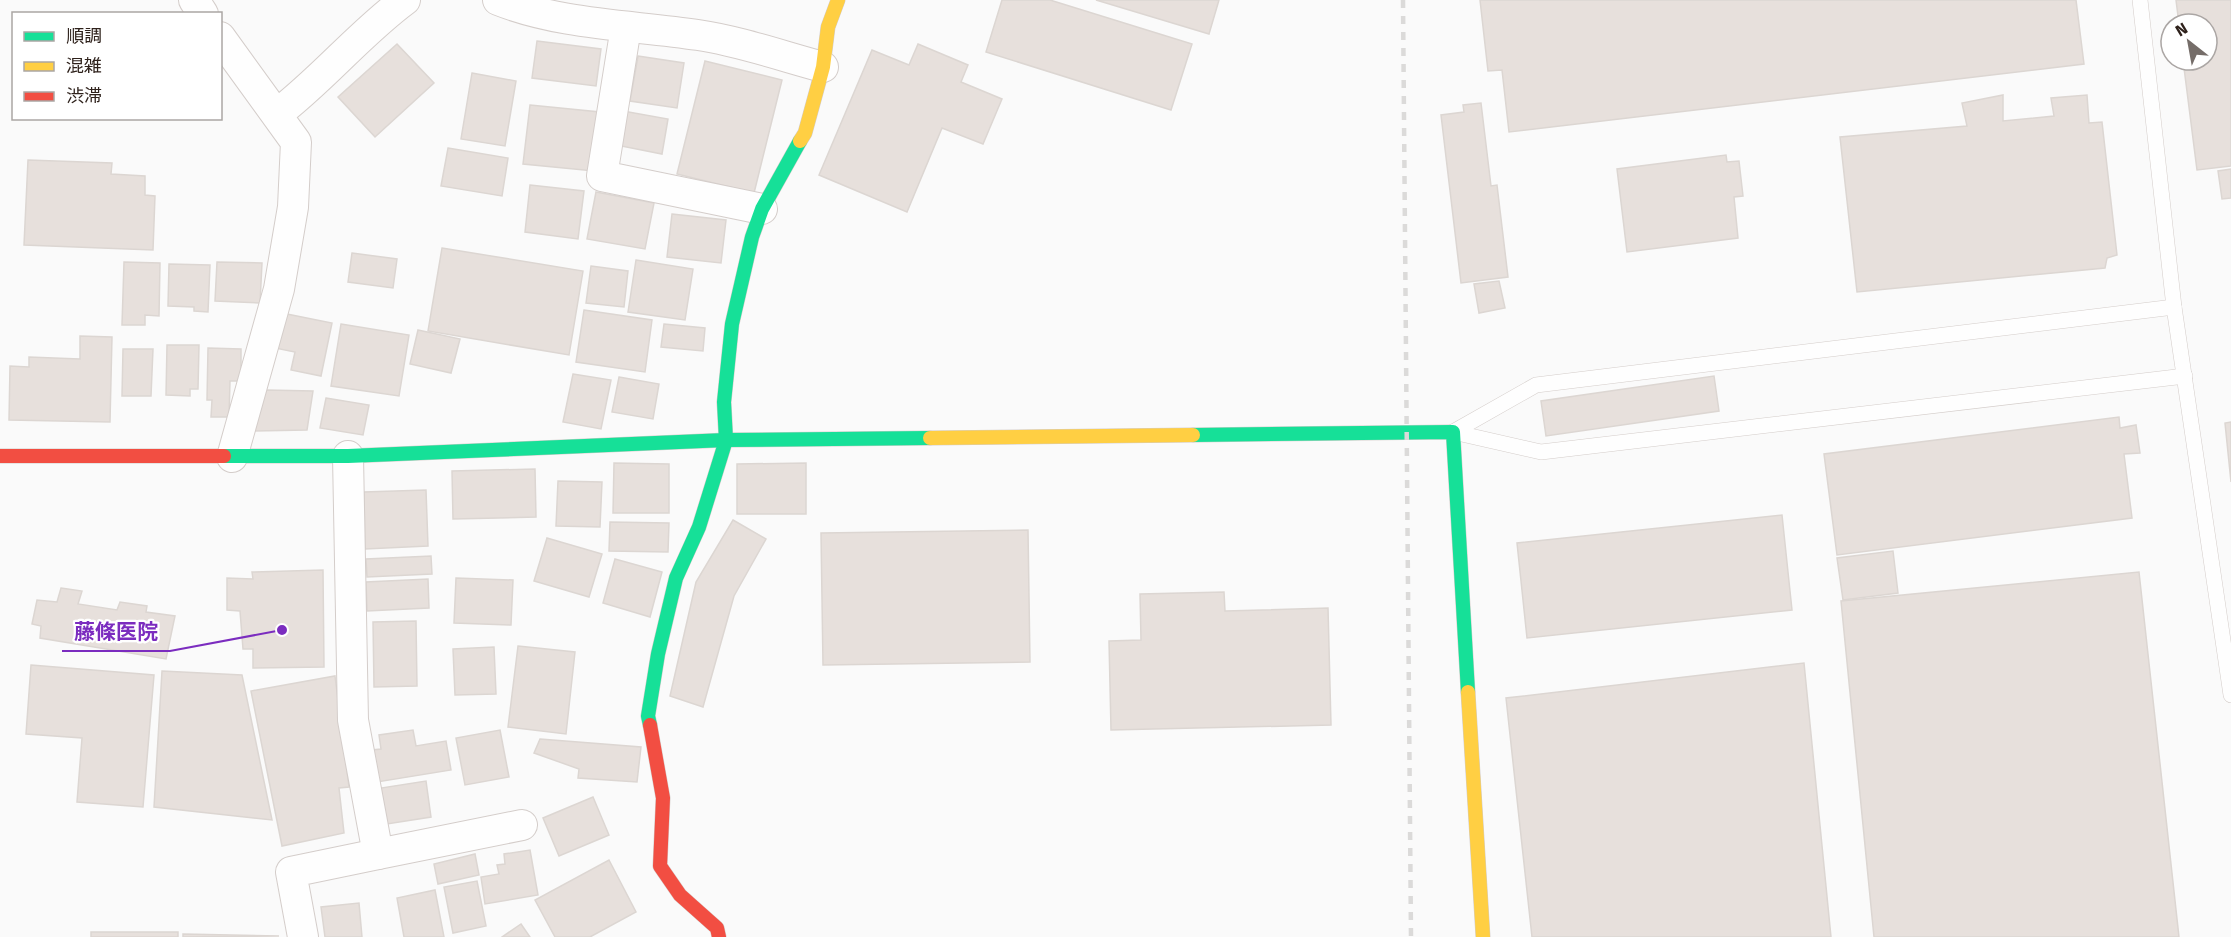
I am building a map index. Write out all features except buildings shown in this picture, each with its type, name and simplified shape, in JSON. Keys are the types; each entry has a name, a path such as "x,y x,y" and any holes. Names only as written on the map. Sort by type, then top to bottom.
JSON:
{"street":[{"path":"277,114 309,89 365,33 405,0"},
{"path":"498,0 542,13 626,27 699,35 823,67"},
{"path":"719,937 717,928 680,895 660,866 663,798 648,716 658,654 676,578 699,527 726,440 724,402 732,324 752,237 762,209 805,133 823,67 828,27 838,0"},
{"path":"626,27 602,176 762,209"},
{"path":"222,40 296,142 293,207 279,289 232,457"},
{"path":"0,456 348,456 726,440 1453,432 1483,937"},
{"path":"348,456 352,720 378,854"},
{"path":"303,937 291,872 522,825"}],"lane":[{"path":"2140,0 2174,307 2231,694"},
{"path":"1453,432 1536,385 2174,307"},
{"path":"1453,432 1542,452 2185,376"}],"railway":[{"path":"1403,0 1411,937"}],"traffic: fast":[{"path":"650,725 648,716 658,654 676,578 699,527 726,440 724,402 732,324 752,237 762,209 800,141"},
{"path":"1193,435 1453,432 1468,692"},
{"path":"224,456 348,456 726,440 930,438"}],"traffic: slow":[{"path":"800,141 805,133 823,67 828,27 838,0"},
{"path":"930,438 1193,435"},
{"path":"1468,692 1483,937"}],"traffic: jam":[{"path":"0,456 224,456"},
{"path":"650,725 663,798 660,866 680,895 717,928 719,937"}],"place":[{"name":"藤條医院","path":"282,630"}]}
